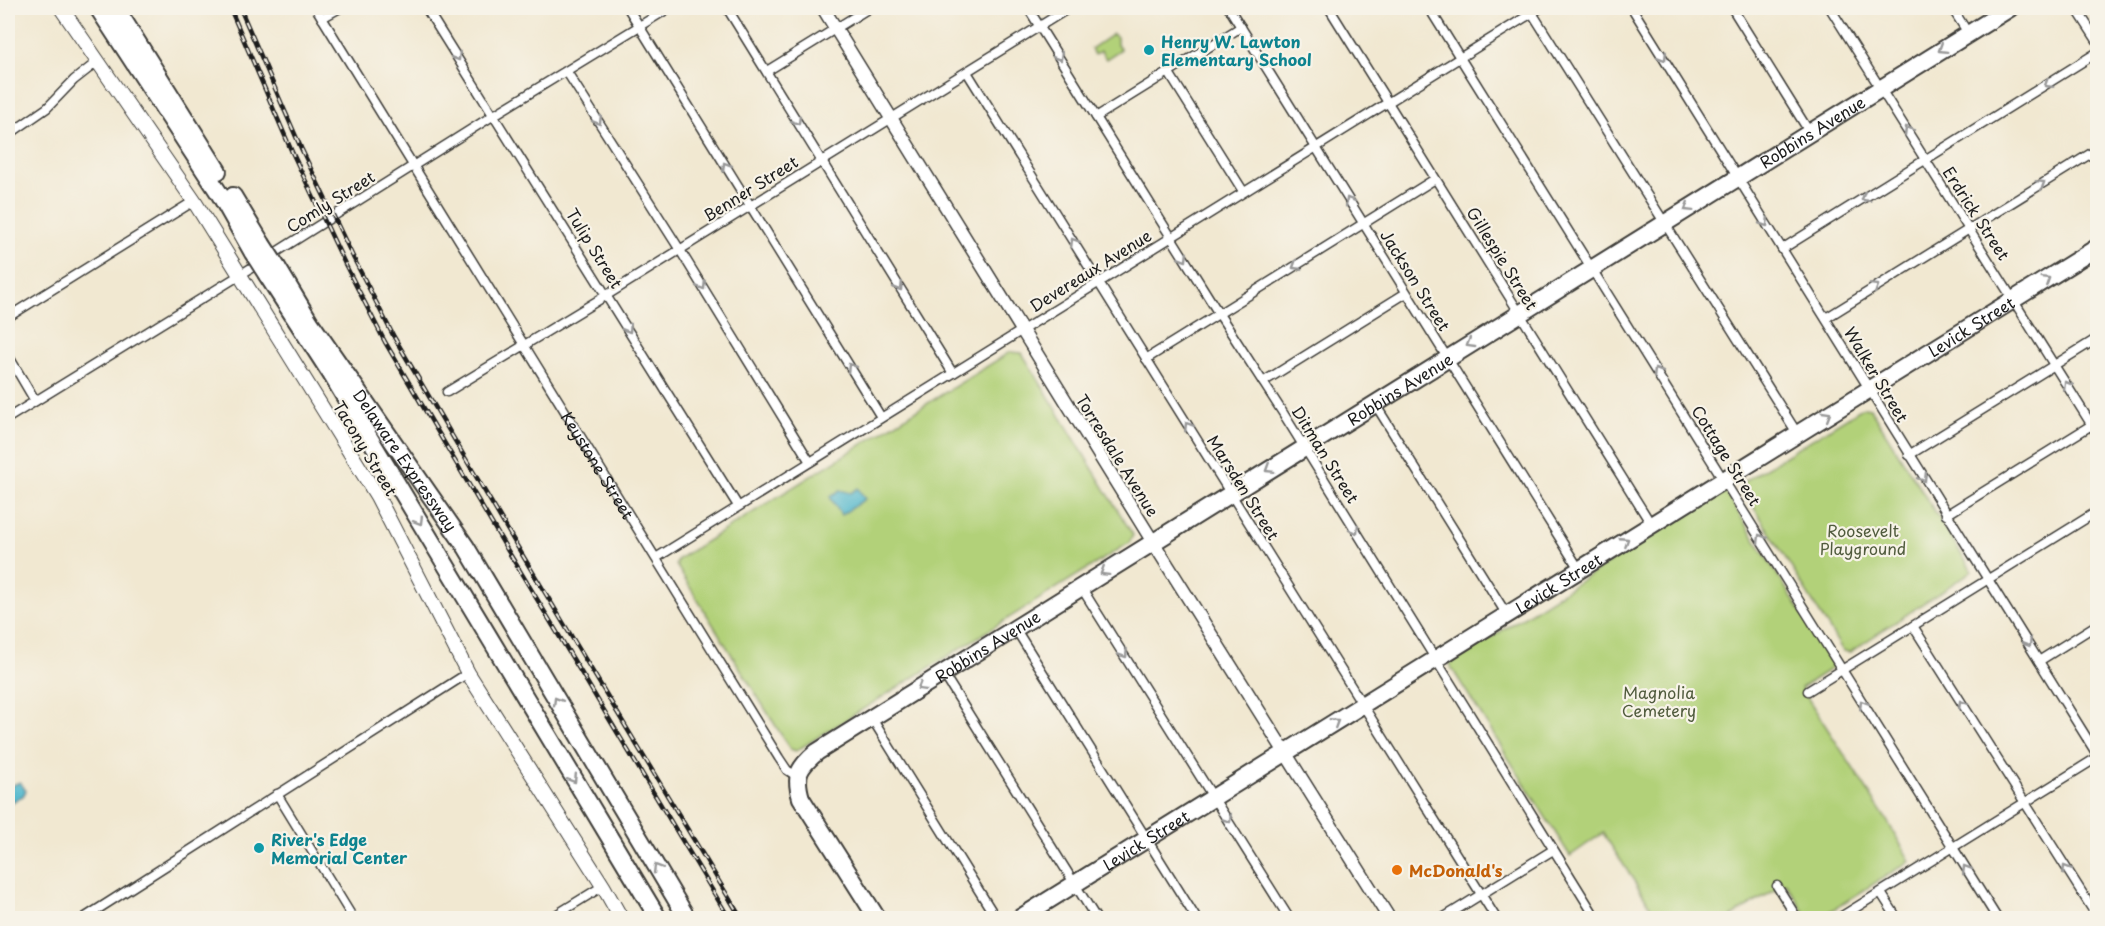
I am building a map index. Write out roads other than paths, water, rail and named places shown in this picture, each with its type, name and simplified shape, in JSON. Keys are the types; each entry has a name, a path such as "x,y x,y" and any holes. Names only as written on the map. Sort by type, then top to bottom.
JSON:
{"highway":[{"name":"Delaware Expressway","path":"98,8 219,193 258,248"},
{"name":"Delaware Expressway","path":"116,8 331,374 658,918"},
{"name":"Robbins Avenue","path":"798,777 805,761 871,717 2010,8"},
{"name":"Levick Street","path":"1020,918 2097,247"},
{"name":"Delaware Expressway","path":"272,271 466,547 687,918"},
{"name":"Keystone Street","path":"798,777 801,798 877,916"}],"main road":[{"name":"Tacony Street","path":"61,8 194,201 377,496 468,673 621,918"}],"street":[{"name":"Keystone Street","path":"316,8 779,758 788,770 798,777"},
{"path":"322,18 340,8"},
{"name":"Tulip Street","path":"426,8 738,506"},
{"path":"628,8 881,417"},
{"name":"Comly Street","path":"8,418 669,8"},
{"path":"727,8 952,372"},
{"name":"Torresdale Avenue","path":"823,8 1021,330 1389,918"},
{"path":"767,71 869,8"},
{"name":"Ditman Street","path":"1028,8 1263,381 1596,918"},
{"name":"Benner Street","path":"447,392 607,296 1069,8"},
{"name":"Jackson Street","path":"1228,8 1579,569"},
{"name":"Gillespie Street","path":"1329,8 1651,524"},
{"name":"Cottage Street","path":"1429,8 1997,918"},
{"name":"Walker Street","path":"1632,8 2097,757"},
{"path":"1732,8 1810,133"},
{"name":"Erdrick Street","path":"1830,8 2054,365 2094,423 2097,435"},
{"path":"1952,8 1968,33"},
{"path":"2076,8 2097,42"},
{"path":"1534,9 1797,433"},
{"name":"Devereaux Avenue","path":"656,558 1534,9"},
{"path":"1096,117 1241,27"},
{"path":"1782,249 2097,52"},
{"path":"8,135 47,108 74,80 97,62"},
{"path":"567,72 810,462"},
{"name":"Marsden Street","path":"967,72 1496,918"},
{"path":"1169,73 1243,191"},
{"path":"1826,318 2097,149"},
{"path":"1146,359 1435,179"},
{"path":"8,317 194,201"},
{"path":"1263,381 1406,293"},
{"path":"1909,455 2097,338"},
{"path":"8,355 35,401"},
{"path":"1375,404 1507,615"},
{"path":"1946,515 2094,423"},
{"path":"1808,691 2097,511"},
{"path":"1081,587 1289,918"},
{"path":"2039,661 2097,624"},
{"path":"1913,626 2097,918"},
{"path":"1016,628 1196,918"},
{"path":"84,918 276,794 425,703 468,673"},
{"path":"943,673 1096,918"},
{"path":"871,717 996,918"},
{"path":"1839,918 2097,757"},
{"path":"276,794 353,918"},
{"path":"1443,918 1553,849"},
{"path":"551,918 603,886"},
{"path":"1777,886 1797,918"},
{"path":"1881,893 1897,918"}],"water":[{"path":"858,488 865,499 841,515 830,497 840,490 851,493"},
{"path":"20,782 26,791 23,796 8,804 8,787"}],"railway":[{"path":"230,8 292,152 385,342 729,918"},
{"path":"240,8 301,148 394,337 741,918"}],"place":[{"name":"Henry W. Lawton Elementary School","path":"1149,50"},
{"name":"River's Edge Memorial Center","path":"259,848"},
{"name":"McDonald's","path":"1397,870"}],"park label":[{"name":"Roosevelt Playground","path":"1863,539"},
{"name":"Magnolia Cemetery","path":"1659,701"}]}
